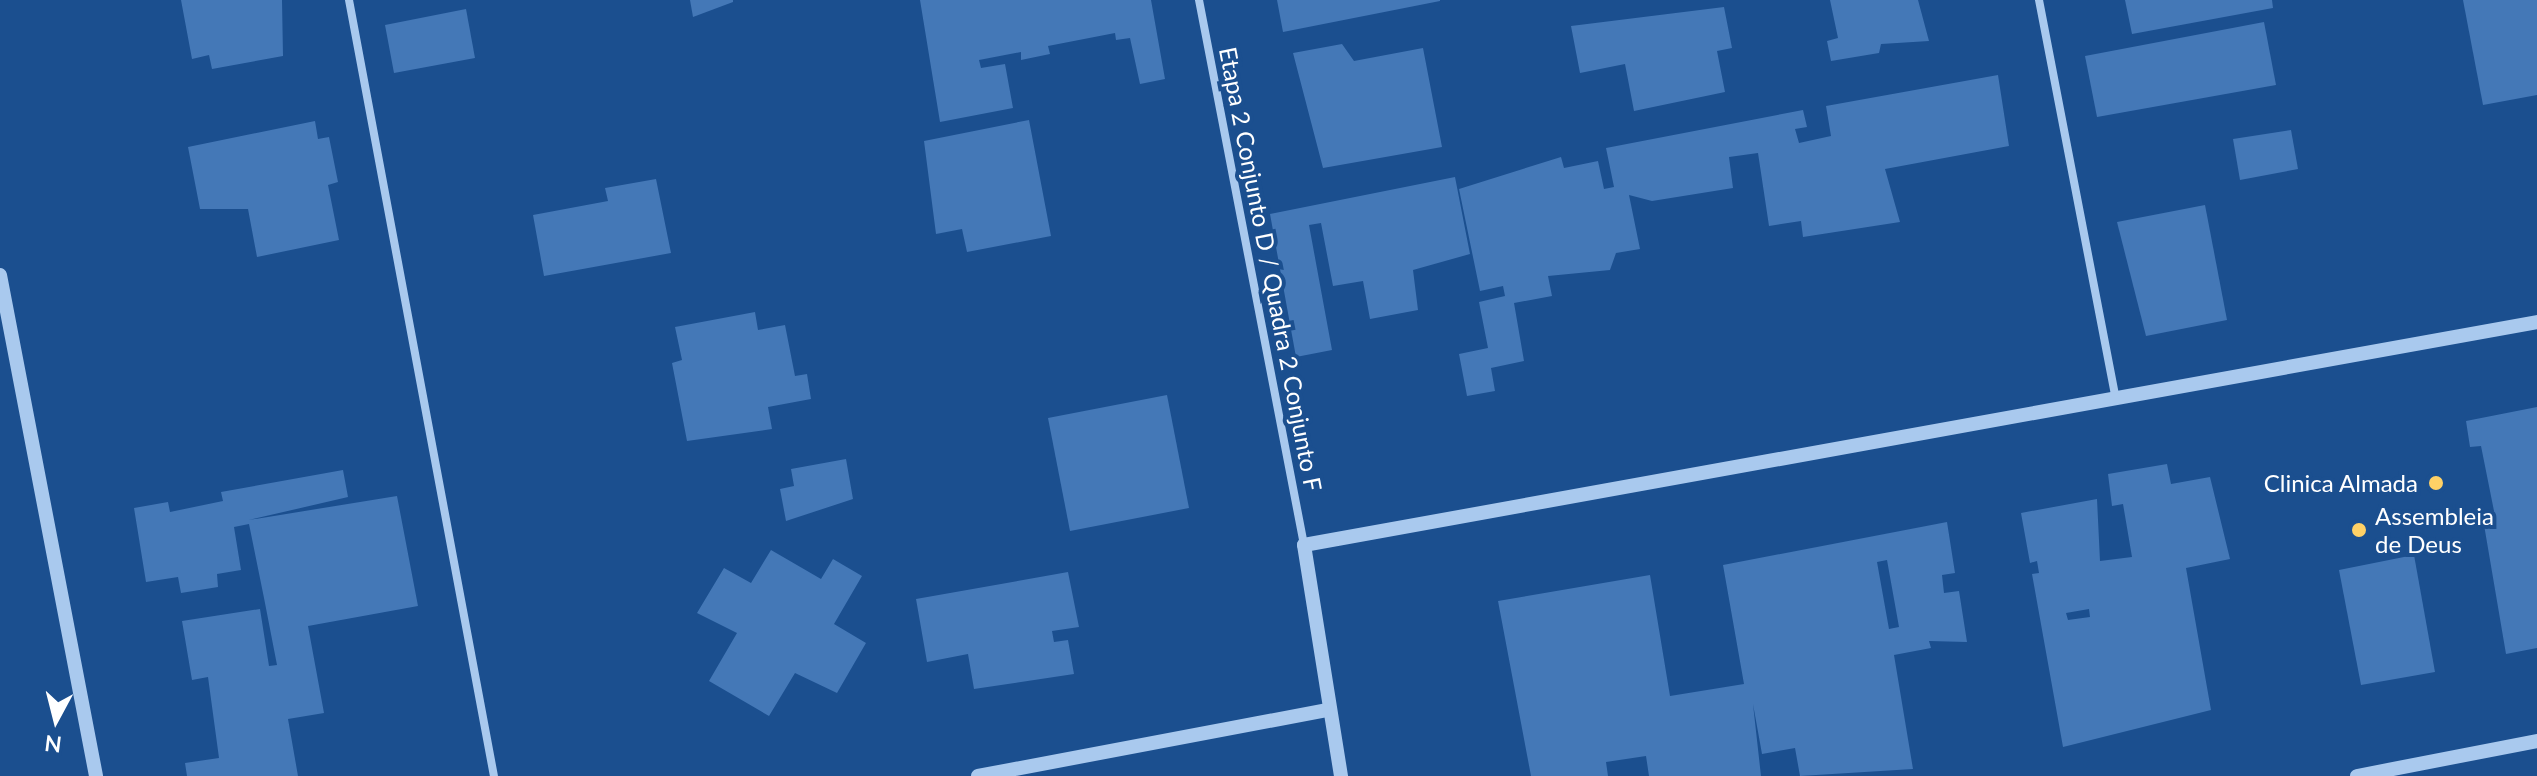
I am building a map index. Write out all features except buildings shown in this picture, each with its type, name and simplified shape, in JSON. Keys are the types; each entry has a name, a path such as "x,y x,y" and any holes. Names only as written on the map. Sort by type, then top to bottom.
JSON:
{"street":[{"path":"349,0 494,776"},
{"name":"Etapa 2 Conjunto D / Quadra 2 Conjunto F","path":"1199,0 1304,545"},
{"path":"2039,0 2116,402"},
{"path":"0,275 96,776"},
{"path":"1341,776 1304,545 2116,402 2537,322"},
{"path":"978,776 1328,710"},
{"path":"2357,776 2537,741"}],"place":[{"name":"Clinica Almada","path":"2436,483"},
{"name":"Assembleia de Deus","path":"2359,530"}]}
